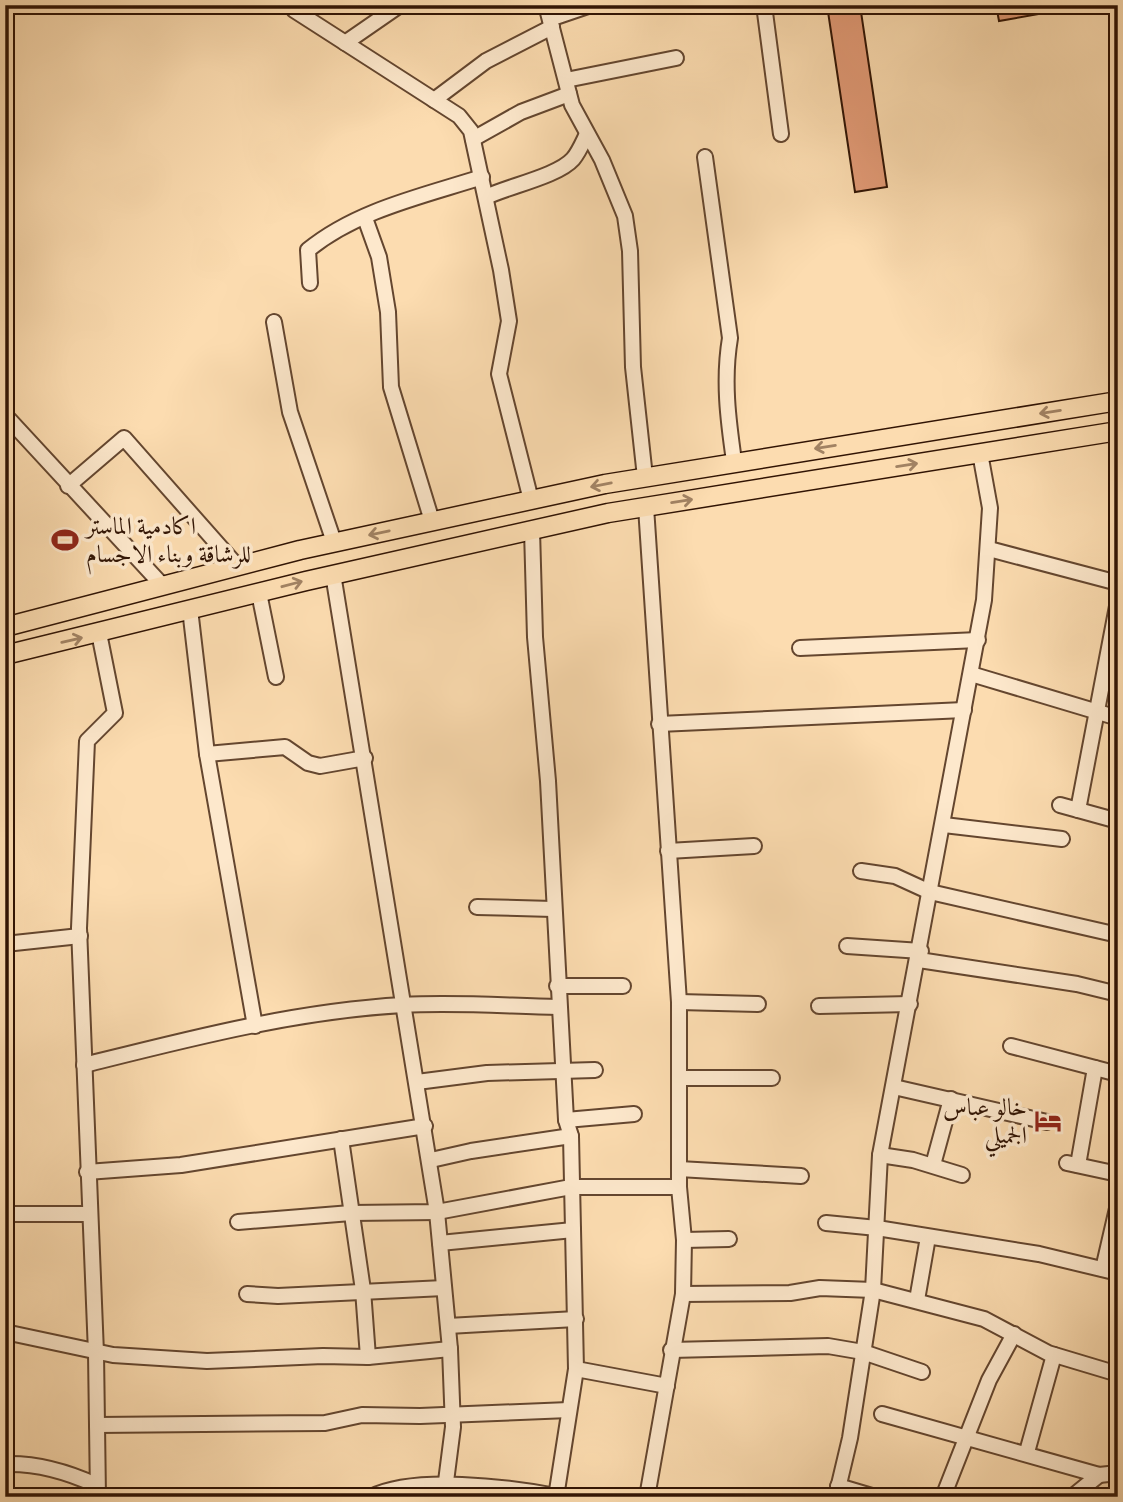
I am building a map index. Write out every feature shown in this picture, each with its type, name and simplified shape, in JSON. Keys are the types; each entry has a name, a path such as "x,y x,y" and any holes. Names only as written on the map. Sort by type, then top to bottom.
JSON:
{"main road":[{"path":"5,627 334,542 531,499 734,461 1118,401"},
{"path":"5,655 333,574 531,530 646,507 1118,431"},
{"path":"163,586 168,615"}],"street":[{"path":"292,5 294,10 459,116 472,139 482,177 509,321 499,374 531,499"},
{"path":"345,43 400,5"},
{"path":"435,100 549,17 592,5"},
{"path":"764,5 781,134"},
{"path":"549,17 567,87 625,216 630,251 633,367 645,477"},
{"path":"472,139 567,87 676,58"},
{"path":"486,197 529,178 556,172 573,159 587,134"},
{"path":"705,157 730,338 725,365 727,411 734,461"},
{"path":"310,283 308,250 324,237 377,211 482,177"},
{"path":"365,218 379,257 388,312 391,387 432,521"},
{"path":"274,322 290,412 334,542"},
{"path":"5,415 163,586"},
{"path":"68,486 124,438 237,566"},
{"path":"875,1497 837,1491 850,1438 873,1290 880,1155 978,640 989,549 990,508 980,453"},
{"path":"646,507 679,1002 679,1187 684,1240 683,1294 647,1497"},
{"path":"371,1497 386,1493 519,1489 556,1496 576,1369 576,1319 571,1136 566,1120 558,1007 548,781 535,637 531,530"},
{"path":"989,549 1118,583"},
{"path":"333,574 431,1160 448,1326 453,1413 444,1491"},
{"path":"259,593 276,677"},
{"path":"1078,810 1118,601"},
{"path":"190,609 207,754 255,1026"},
{"path":"97,1491 96,1353 80,936 88,741 114,713 99,633"},
{"path":"800,648 978,640"},
{"path":"971,674 1118,718"},
{"path":"659,724 964,710"},
{"path":"207,754 285,747 308,763 320,766 365,758"},
{"path":"1060,805 1118,821"},
{"path":"944,825 1062,839"},
{"path":"668,851 754,846"},
{"path":"861,871 895,876 930,891 1118,935"},
{"path":"477,907 553,909"},
{"path":"5,944 80,936"},
{"path":"847,946 920,956 1118,994"},
{"path":"557,986 623,986"},
{"path":"679,1002 758,1004"},
{"path":"819,1006 910,1004"},
{"path":"84,1065 255,1026 403,1005 558,1007"},
{"path":"1011,1046 1118,1074"},
{"path":"1095,1068 1073,1164 1118,1174"},
{"path":"417,1082 487,1073 595,1070"},
{"path":"681,1078 772,1078"},
{"path":"894,1087 1047,1122"},
{"path":"933,1165 951,1099"},
{"path":"566,1120 634,1114"},
{"path":"87,1172 181,1165 425,1126"},
{"path":"431,1160 471,1151 571,1136"},
{"path":"341,1139 363,1290 368,1357"},
{"path":"880,1155 933,1165 962,1175"},
{"path":"679,1169 801,1176"},
{"path":"238,1222 351,1213 437,1212 571,1187 679,1187"},
{"path":"826,1223 877,1228 1039,1254 1110,1271 1118,1204"},
{"path":"5,1214 89,1214"},
{"path":"440,1243 573,1230"},
{"path":"917,1300 928,1237"},
{"path":"684,1240 729,1239"},
{"path":"247,1294 278,1296 444,1288"},
{"path":"683,1294 790,1293 820,1288 873,1290 984,1319 1054,1355 1118,1374"},
{"path":"448,1326 576,1319"},
{"path":"5,1332 96,1353 207,1361 368,1357 450,1349"},
{"path":"943,1497 989,1380 1014,1334"},
{"path":"671,1350 828,1346 863,1352 922,1372"},
{"path":"1027,1452 1054,1355"},
{"path":"576,1369 667,1386"},
{"path":"97,1425 325,1423 362,1415 569,1410"},
{"path":"882,1414 1027,1452 1098,1475 1118,1473"},
{"path":"5,1464 40,1467 76,1475 97,1491"},
{"path":"1072,1497 1098,1475"}],"building":[{"path":"827,5 860,5 887,187 855,192"},
{"path":"996,5 1056,5 1056,11 999,21"}],"place":[{"name":"اكادمية الماستر للرشاقة وبناء الاجسام","path":"65,540"},
{"name":"خالو عباس الجميلي","path":"1048,1121"}]}
